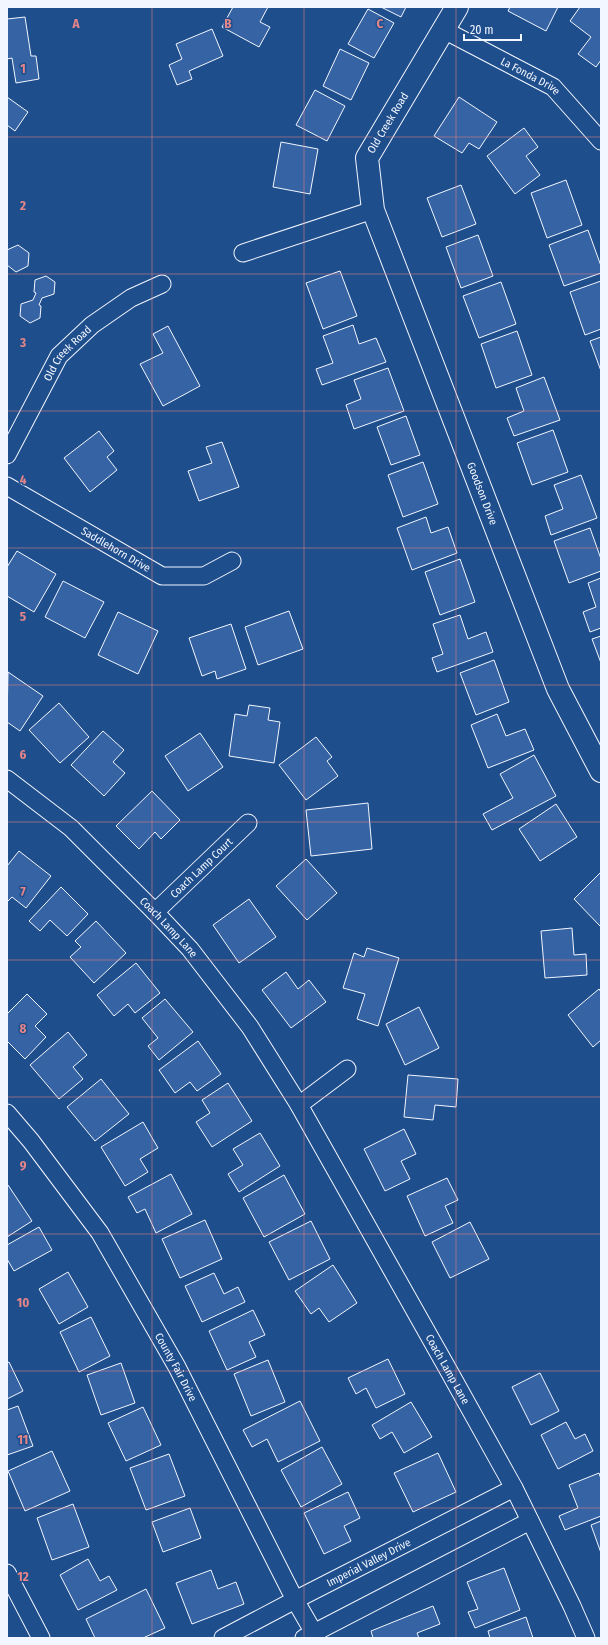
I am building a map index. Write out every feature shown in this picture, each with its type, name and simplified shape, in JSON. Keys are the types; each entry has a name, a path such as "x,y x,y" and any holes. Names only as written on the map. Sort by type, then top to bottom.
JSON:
{"street":[{"name":"Old Creek Road","path":"373,210 367,158 457,7"},
{"name":"La Fonda Drive","path":"444,30 553,87 601,141"},
{"path":"243,253 373,210"},
{"name":"Goodson Drive","path":"373,210 558,689 601,771"},
{"name":"Old Creek Road","path":"7,455 59,356 92,324 131,298 162,284"},
{"name":"Saddlehorn Drive","path":"7,486 162,576 204,576 232,561"},
{"name":"Coach Lamp Lane","path":"7,779 72,828 155,912 190,949 250,1027 299,1105 514,1488 572,1606 586,1638"},
{"name":"Coach Lamp Court","path":"155,912 248,823"},
{"path":"299,1105 347,1069"},
{"name":"County Fair Drive","path":"7,1113 31,1141 100,1233 177,1367 295,1600 311,1636"},
{"name":"Imperial Valley Drive","path":"223,1638 514,1488"},
{"path":"311,1636 530,1521"},
{"path":"7,1573 41,1638"}],"building":[{"path":"233,7 268,7 260,22 270,27 259,47 222,27"},
{"path":"381,7 406,7 401,17"},
{"path":"510,7 558,7 546,31 508,11"},
{"path":"580,7 601,7 601,60 596,67 578,54 591,37 570,21"},
{"path":"368,9 394,23 374,58 348,44"},
{"path":"25,17 31,56 36,56 39,79 16,83 12,58 7,59 7,19"},
{"path":"212,29 223,56 189,71 192,79 177,85 169,65 182,59 176,44"},
{"path":"340,49 369,63 351,100 323,86"},
{"path":"315,90 345,106 327,141 296,125"},
{"path":"7,97 28,112 15,131 7,125"},
{"path":"459,97 497,122 479,149 469,143 462,153 434,136"},
{"path":"524,128 538,147 526,156 540,175 515,194 487,156"},
{"path":"281,142 318,149 310,194 273,187"},
{"path":"566,180 582,225 547,238 531,193"},
{"path":"461,185 476,224 442,237 427,198"},
{"path":"588,230 601,266 601,273 564,286 549,245"},
{"path":"478,235 493,276 461,288 446,247"},
{"path":"18,245 29,253 28,266 16,272 7,265 7,250"},
{"path":"340,271 357,316 323,329 306,283"},
{"path":"46,276 55,282 54,294 42,298 39,305 41,306 40,318 30,323 20,316 21,304 33,300 36,293 34,292 35,280"},
{"path":"601,281 601,329 585,335 570,292"},
{"path":"501,282 516,324 479,338 463,296"},
{"path":"353,325 359,344 376,338 386,362 322,385 316,369 333,363 323,336"},
{"path":"168,326 200,386 163,406 140,364 163,353 153,334"},
{"path":"517,331 532,375 496,388 481,344"},
{"path":"601,337 601,371 590,341"},
{"path":"388,368 404,411 354,429 346,405 361,399 354,380"},
{"path":"544,377 560,420 514,436 507,418 524,411 516,388"},
{"path":"406,416 420,455 391,465 377,427"},
{"path":"553,430 568,472 532,485 517,443"},
{"path":"99,431 114,451 107,457 117,470 90,492 64,458"},
{"path":"222,442 239,487 199,501 188,471 212,463 206,447"},
{"path":"423,462 438,504 403,517 388,475"},
{"path":"581,475 597,518 551,535 545,516 563,509 554,485"},
{"path":"426,517 431,533 448,527 457,553 412,570 397,528"},
{"path":"590,528 601,559 601,571 569,583 554,541"},
{"path":"17,551 56,574 34,612 7,596 7,567"},
{"path":"460,559 475,602 440,615 425,572"},
{"path":"601,578 601,628 590,632 583,612 596,607 588,583"},
{"path":"63,581 104,602 85,638 45,617"},
{"path":"289,611 303,649 258,665 245,627"},
{"path":"118,612 158,631 138,674 98,655"},
{"path":"460,615 468,639 486,632 493,652 437,672 432,658 443,654 433,624"},
{"path":"231,624 246,669 217,679 215,671 202,676 189,638"},
{"path":"601,636 601,663 592,639"},
{"path":"494,660 509,702 476,715 460,673"},
{"path":"8,672 43,696 20,731 7,722"},
{"path":"59,703 89,737 60,763 29,730"},
{"path":"249,705 270,708 268,720 280,722 274,763 229,756 235,714 247,716"},
{"path":"497,714 506,736 525,729 534,750 488,768 471,725"},
{"path":"103,731 124,750 113,762 125,773 104,796 71,765"},
{"path":"200,733 223,767 188,791 165,756"},
{"path":"316,737 332,757 327,761 338,776 306,800 279,765"},
{"path":"534,755 556,796 492,830 483,814 513,798 500,774"},
{"path":"152,791 180,820 161,839 155,832 139,849 116,826"},
{"path":"368,803 372,849 311,856 306,810"},
{"path":"556,804 577,837 540,861 519,829"},
{"path":"19,851 51,876 26,908 12,897 7,902 7,866"},
{"path":"306,859 337,893 307,920 276,886"},
{"path":"601,872 601,926 600,926 574,899"},
{"path":"61,887 88,914 67,936 50,920 40,931 29,921"},
{"path":"249,899 276,937 239,963 213,925"},
{"path":"96,921 126,953 94,983 70,957 81,947 75,941"},
{"path":"572,928 574,955 586,954 587,975 545,978 541,931"},
{"path":"367,948 399,958 378,1026 357,1019 365,994 343,988 354,953 364,957"},
{"path":"136,963 160,993 135,1013 128,1004 114,1016 97,995"},
{"path":"286,972 298,989 309,980 326,1002 291,1028 262,990"},
{"path":"599,989 601,992 601,1040 593,1047 568,1015"},
{"path":"27,994 47,1014 35,1026 46,1037 25,1059 7,1041 7,1014"},
{"path":"165,999 193,1032 159,1060 148,1046 158,1038 142,1018"},
{"path":"419,1007 439,1048 405,1065 386,1024"},
{"path":"68,1032 87,1055 73,1067 83,1079 59,1099 30,1065"},
{"path":"198,1041 221,1074 197,1091 190,1082 175,1093 159,1070"},
{"path":"408,1075 458,1079 456,1107 435,1105 433,1120 404,1117"},
{"path":"101,1079 129,1114 95,1141 67,1107"},
{"path":"228,1083 252,1121 212,1147 196,1122 210,1113 202,1100"},
{"path":"143,1122 158,1148 140,1159 148,1172 125,1186 101,1147"},
{"path":"404,1129 416,1154 401,1161 410,1179 385,1191 364,1149"},
{"path":"260,1133 280,1166 239,1192 228,1174 243,1165 233,1149"},
{"path":"171,1174 192,1214 156,1233 145,1209 137,1213 128,1197"},
{"path":"284,1175 305,1214 264,1237 243,1198"},
{"path":"447,1178 458,1200 445,1206 453,1223 425,1236 407,1196"},
{"path":"8,1185 32,1221 7,1237 7,1186"},
{"path":"205,1220 222,1259 180,1278 162,1239"},
{"path":"311,1221 330,1259 289,1280 269,1242"},
{"path":"470,1222 489,1259 450,1278 432,1242"},
{"path":"39,1227 52,1250 14,1271 7,1259 7,1245"},
{"path":"333,1265 357,1303 329,1322 319,1308 311,1314 295,1291"},
{"path":"68,1272 88,1307 59,1324 39,1289"},
{"path":"214,1273 224,1294 238,1287 245,1302 202,1322 185,1286"},
{"path":"253,1310 265,1335 249,1342 256,1357 227,1370 209,1331"},
{"path":"91,1317 110,1356 79,1372 60,1332"},
{"path":"388,1359 405,1394 376,1408 366,1388 356,1394 348,1378"},
{"path":"268,1360 285,1402 251,1416 234,1374"},
{"path":"9,1362 23,1391 7,1399 7,1363"},
{"path":"121,1363 135,1403 101,1415 87,1375"},
{"path":"540,1373 559,1411 531,1425 512,1387"},
{"path":"300,1401 320,1441 278,1462 267,1439 252,1447 243,1430"},
{"path":"411,1402 432,1437 404,1453 392,1432 380,1439 372,1425"},
{"path":"18,1406 33,1446 7,1455 7,1410"},
{"path":"143,1407 161,1445 126,1461 108,1423"},
{"path":"566,1422 575,1439 585,1434 593,1451 558,1469 541,1435"},
{"path":"322,1447 342,1484 301,1507 281,1470"},
{"path":"52,1451 70,1491 25,1511 8,1471"},
{"path":"438,1453 456,1492 413,1512 394,1473"},
{"path":"169,1454 185,1496 146,1510 130,1468"},
{"path":"599,1473 601,1479 601,1516 565,1530 559,1516 578,1508 569,1485"},
{"path":"348,1492 360,1518 344,1526 351,1541 324,1554 304,1513"},
{"path":"73,1504 89,1547 52,1560 37,1518"},
{"path":"190,1508 201,1538 163,1552 152,1522"},
{"path":"601,1521 601,1553 591,1525"},
{"path":"88,1559 100,1581 109,1576 117,1590 78,1610 60,1575"},
{"path":"504,1568 520,1610 475,1628 468,1612 478,1609 467,1582"},
{"path":"211,1570 218,1589 236,1582 244,1604 192,1624 176,1583"},
{"path":"146,1589 165,1628 143,1638 95,1638 86,1619"},
{"path":"433,1606 440,1624 417,1633 419,1638 373,1638 371,1631"},
{"path":"526,1617 533,1638 490,1638 488,1631"}]}
